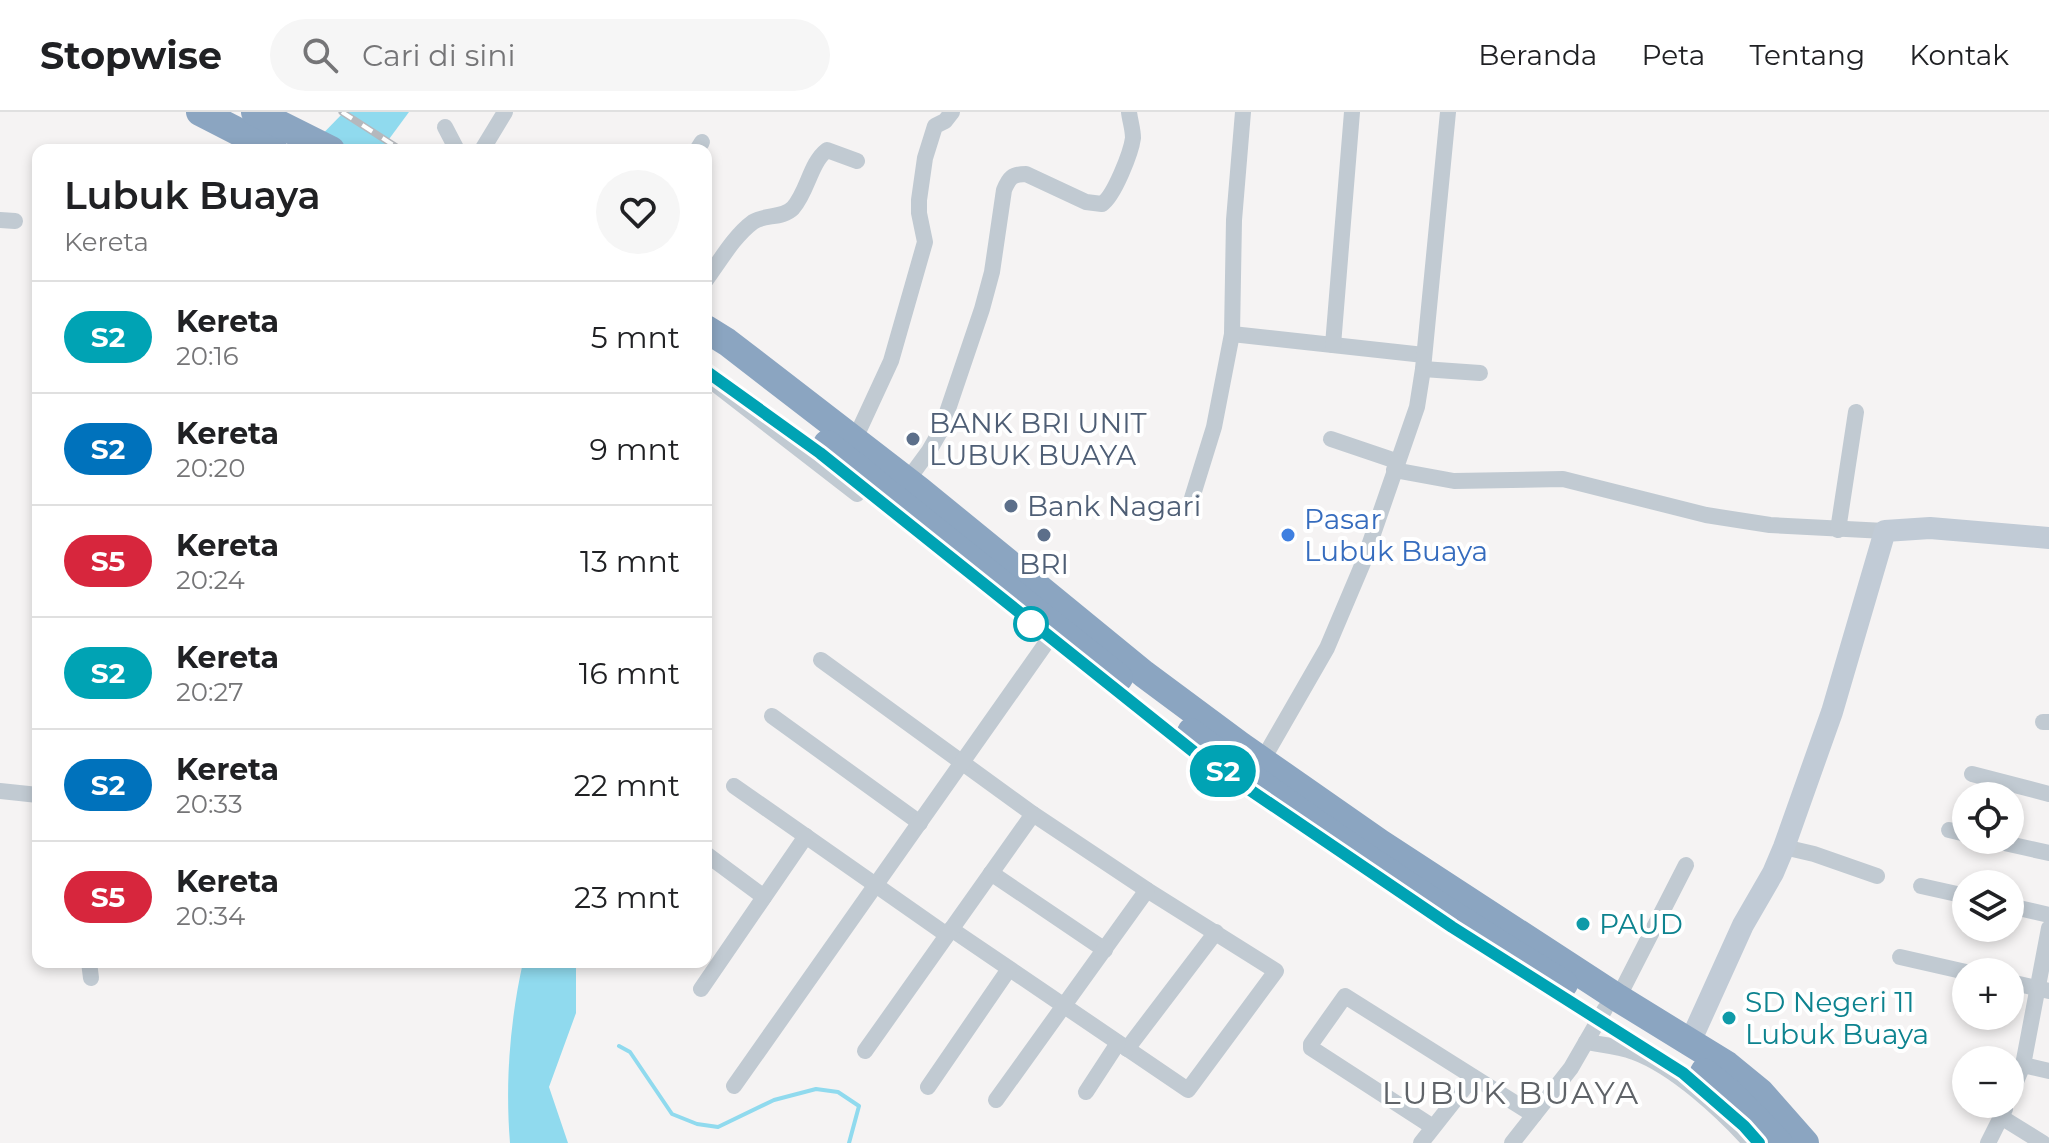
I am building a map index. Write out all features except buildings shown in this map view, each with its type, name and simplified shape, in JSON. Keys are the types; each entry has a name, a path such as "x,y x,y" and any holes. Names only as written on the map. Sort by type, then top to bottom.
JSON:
{"highway":[{"path":"200,112 262,144"},
{"path":"255,112 319,144"},
{"path":"712,333 854,441 1056,629 1252,779 1469,926 1690,1042 1746,1080 1770,1133"},
{"path":"712,353 911,492"},
{"path":"942,522 1262,761 1611,1003 1716,1080 1770,1133 1805,1143"}],"street":[{"path":"486,144 505,112"},
{"path":"854,441 891,361 925,242 919,213 925,158 935,126 945,121 952,112"},
{"path":"911,492 941,430 982,309 992,272 1008,180 1016,174 1026,174 1086,202 1102,204 1111,194 1132,145 1129,112"},
{"path":"1192,498 1214,427 1232,334 1234,220 1243,112"},
{"path":"1333,345 1352,112"},
{"path":"1262,761 1327,648 1363,563 1417,407 1448,112"},
{"path":"445,127 454,144"},
{"path":"712,273 756,220 783,215 791,210 804,193 822,154 827,150 857,161"},
{"path":"1232,334 1333,345 1480,373"},
{"path":"712,382 857,494"},
{"path":"1838,530 1856,412"},
{"path":"1331,439 1395,466 1454,481 1563,479 1706,515 1770,525 1885,531 1930,528 2049,538"},
{"path":"1690,1042 1743,925 1784,847 1832,712 1885,531"},
{"path":"734,1086 1056,629"},
{"path":"734,786 876,887 1009,969 1188,1090 1276,971 1033,814 821,660"},
{"path":"772,716 920,823"},
{"path":"1972,774 2049,794"},
{"path":"0,791 32,794"},
{"path":"865,1051 1033,814"},
{"path":"701,989 806,836"},
{"path":"1784,847 1877,876"},
{"path":"2024,847 2049,853"},
{"path":"712,858 764,897"},
{"path":"1512,1143 1571,1068 1611,1003 1686,865"},
{"path":"991,873 1105,950"},
{"path":"1921,886 1952,893"},
{"path":"996,1100 1147,890"},
{"path":"2024,909 2049,915"},
{"path":"2024,1061 2043,990 2049,928"},
{"path":"1086,1092 1216,932"},
{"path":"1900,957 1952,969"},
{"path":"928,1087 1009,969"},
{"path":"1433,1127 1311,1048 1345,996 1534,1115"},
{"path":"1586,1042 1638,1054 1665,1069 1707,1101 1770,1133"},
{"path":"2024,1065 2049,1071"},
{"path":"1421,1143 1473,1077"},
{"path":"1988,1143 2000,1118"},
{"path":"2013,1118 2043,1143"}],"water":[{"path":"344,112 409,112 385,144 313,144"},
{"path":"522,968 576,968 576,1013 549,1087 568,1143 510,1143 508,1097 515,1007"}],"waterway":[{"path":"619,1046 630,1052 672,1114 697,1124 718,1127 774,1100 816,1089 838,1092 859,1106 849,1143"}],"railway":[{"path":"342,112 392,144"},
{"path":"712,375 820,453 1194,752 1452,927 1683,1073 1759,1143"}],"train":[{"name":"S2","path":"712,375 820,453 1194,752 1452,927 1683,1073 1759,1143"}],"place":[{"name":"BANK BRI UNIT LUBUK BUAYA","path":"913,439"},
{"name":"Bank Nagari","path":"1011,506"},
{"name":"BRI","path":"1044,535"},
{"name":"Pasar Lubuk Buaya","path":"1288,535"},
{"name":"PAUD","path":"1583,924"},
{"name":"SD Negeri 11 Lubuk Buaya","path":"1729,1018"}],"district":[{"name":"LUBUK BUAYA","path":"1511,1092"}]}
